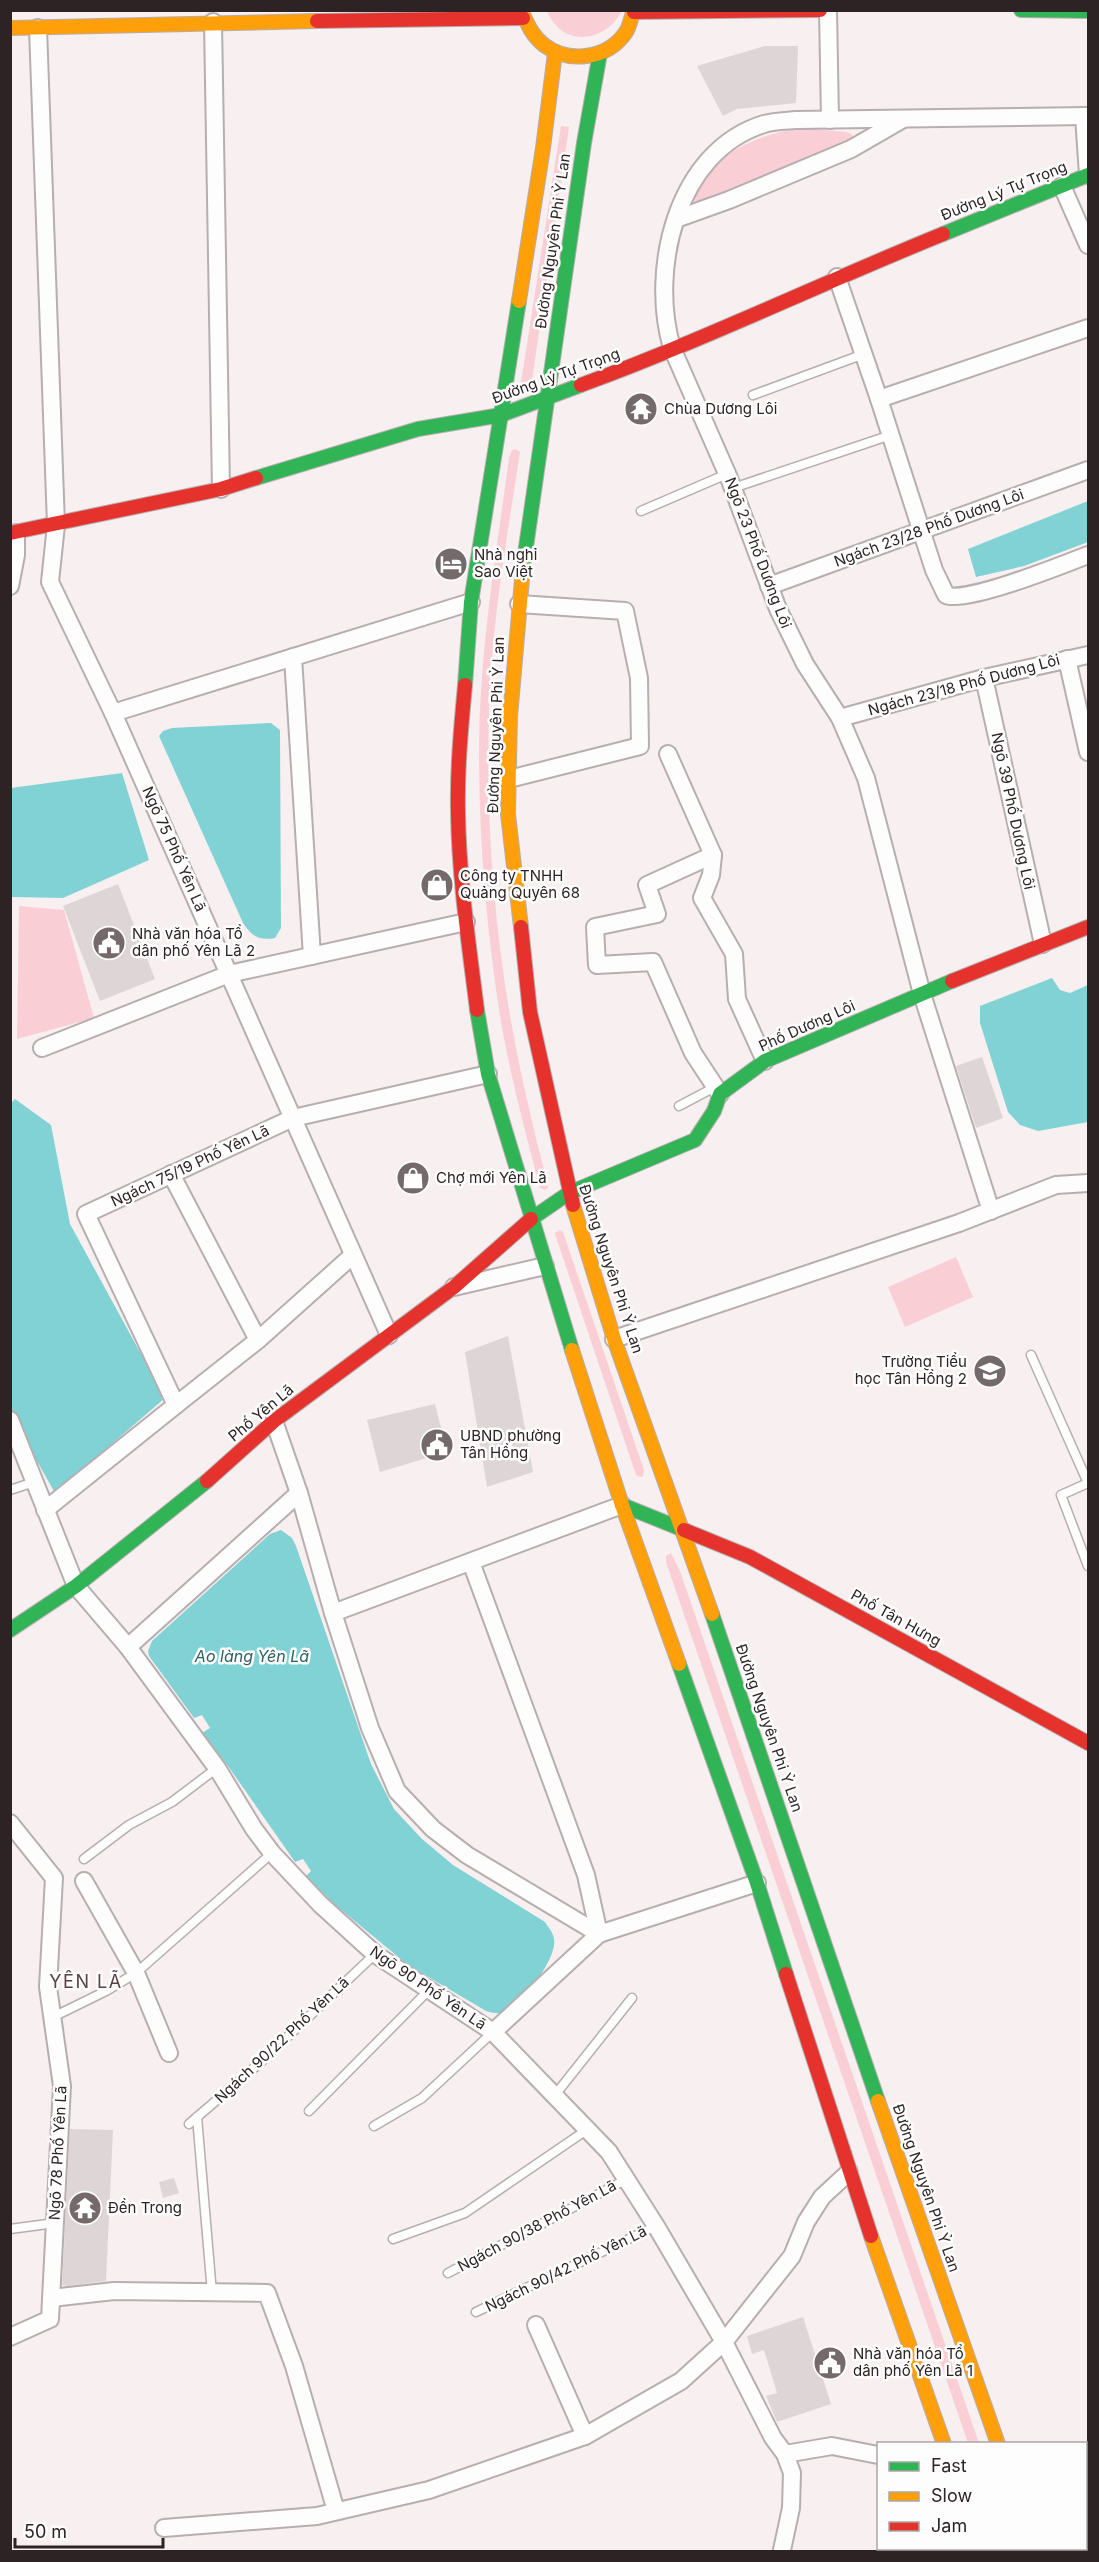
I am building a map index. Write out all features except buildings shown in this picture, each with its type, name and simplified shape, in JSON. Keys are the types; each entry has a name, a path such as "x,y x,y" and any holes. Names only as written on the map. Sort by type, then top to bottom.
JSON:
{"main road":[{"path":"10,28 522,14 536,40 555,52 575,57 600,53 621,38 634,11 820,10"},
{"path":"1020,10 1089,11"},
{"name":"Đường Nguyên Phi Ỷ Lan","path":"555,52 543,148 471,602 458,768 458,816 466,922 479,1027 489,1074 545,1266 622,1505 758,1884 849,2172 943,2442"},
{"name":"Đường Nguyên Phi Ỷ Lan","path":"600,53 584,142 524,553 510,717 508,814 530,1012 569,1193 614,1339 684,1530 883,2116 997,2442"},
{"name":"Đường Lý Tự Trọng","path":"13,533 221,489 418,429 501,415 672,348 837,277 1088,175"},
{"name":"Phố Dương Lôi","path":"531,1219 569,1193 695,1140 714,1111 718,1090 765,1061 922,994 1089,927"},
{"name":"Phố Yên Lã","path":"10,1630 76,1586 213,1476 274,1421 454,1287 531,1219"},
{"name":"Phố Tân Hưng","path":"622,1505 750,1557 1089,1743"}],"street":[{"path":"828,10 830,120"},
{"path":"213,22 221,489"},
{"name":"Ngõ 75 Phố Yên Lã","path":"38,27 56,525 50,582 113,713 389,1335"},
{"path":"1086,116 1088,175"},
{"name":"Ngõ 23 Phố Dương Lôi","path":"991,1211 922,994 866,778 840,718 805,664 778,609 730,481 672,348 666,327 664,304 670,243 685,195 710,159 733,141 765,124 796,120 1086,116"},
{"path":"676,219 729,200 851,149 904,119"},
{"path":"1062,186 1089,245"},
{"path":"837,277 934,570 946,595 951,598 978,593 1089,555"},
{"path":"879,399 1089,328"},
{"name":"Ngách 23/28 Phố Dương Lôi","path":"769,586 1089,470"},
{"path":"10,586 16,555 13,533"},
{"path":"113,713 471,602"},
{"path":"509,779 640,746 642,701 625,611 519,604"},
{"name":"Ngách 23/18 Phố Dương Lôi","path":"840,718 984,678 1089,655"},
{"path":"293,657 312,956"},
{"path":"1067,658 1089,752"},
{"name":"Ngõ 39 Phố Dương Lôi","path":"984,678 1043,944"},
{"path":"668,754 713,855 711,875 702,897 734,954 737,999 765,1061"},
{"path":"713,855 647,885 657,914 595,927 597,965 653,962 693,1053 718,1090"},
{"path":"42,1048 229,974 466,922"},
{"name":"Ngách 75/19 Phố Yên Lã","path":"176,1405 86,1214 293,1118 489,1074"},
{"path":"171,1174 258,1340"},
{"path":"614,1339 991,1211 1056,1185 1089,1183"},
{"path":"45,1510 258,1340 354,1255"},
{"path":"454,1287 545,1266"},
{"name":"Ngõ 90 Phố Yên Lã","path":"10,1420 76,1586 128,1647 217,1768 254,1829 320,1904 375,1954 493,2032 609,2152 656,2226 724,2342 773,2438 785,2454"},
{"path":"274,1421 370,1728 397,1791 433,1829 467,1855 599,1934"},
{"path":"128,1647 298,1493"},
{"path":"333,1613 622,1505"},
{"path":"471,1562 585,1875 599,1934"},
{"name":"Ngõ 78 Phố Yên Lã","path":"10,1823 54,1878 48,1987 62,2086 50,2319 10,2337"},
{"path":"84,1881 135,1973 169,2053"},
{"path":"493,2032 599,1934 758,1884"},
{"path":"164,2528 317,2516 429,2490 585,2436 681,2381 724,2342 792,2256 806,2222 822,2197 849,2172"},
{"path":"51,2298 114,2291 267,2293 294,2366 336,2511"},
{"path":"536,2325 585,2436"},
{"path":"782,2550 791,2508 792,2473 785,2454 832,2446 877,2455"}],"lane":[{"path":"753,395 864,354"},
{"path":"641,511 730,481 891,435"},
{"path":"679,1106 718,1090"},
{"path":"1030,1355 1088,1483 1061,1495 1089,1566"},
{"path":"10,1490 34,1482"},
{"path":"84,1859 129,1826 172,1802 217,1768"},
{"path":"53,2017 135,1973 272,1852"},
{"name":"Ngách 90/22 Phố Yên Lã","path":"189,2124 262,2061 375,1954"},
{"path":"309,2111 428,1991"},
{"path":"555,2095 632,1998"},
{"path":"374,2126 422,2098 493,2032"},
{"path":"197,2117 212,2293"},
{"path":"393,2240 465,2213 588,2129"},
{"name":"Ngách 90/38 Phố Yên Lã","path":"448,2273 627,2179"},
{"path":"10,2229 55,2223"},
{"name":"Ngách 90/42 Phố Yên Lã","path":"476,2312 656,2226"}],"shaded area":[{"path":"547,11 622,11 615,22 605,30 584,37 573,36 563,31 554,23"},
{"path":"561,126 569,127 530,394 522,396 520,389"},
{"path":"806,128 846,132 852,134 853,138 839,149 702,201 694,200 696,189 704,176 725,157 746,144 769,135"},
{"path":"516,449 520,452 500,582 490,680 489,811 501,959 518,1056 548,1183 548,1188 545,1190 540,1188 502,1028 488,925 480,821 480,715 485,641 509,458 512,450"},
{"path":"19,906 64,910 94,1018 17,1039"},
{"path":"560,1230 563,1232 644,1470 643,1477 637,1476 635,1472 556,1237 555,1233"},
{"path":"956,1257 973,1297 905,1327 888,1287"},
{"path":"671,1553 680,1571 979,2442 968,2442 666,1562 666,1556"}],"water":[{"path":"1088,501 1088,542 1024,566 976,577 968,549"},
{"path":"271,723 280,730 281,928 275,938 264,939 249,931 243,923 159,736 163,731 172,728"},
{"path":"122,773 149,860 63,898 11,897 11,788"},
{"path":"1052,978 1060,990 1070,993 1088,985 1088,1122 1038,1131 1020,1125 1008,1112 980,1023 980,1006"},
{"path":"15,1099 51,1125 70,1224 165,1398 55,1493 11,1415 10,1104"},
{"name":"Ao làng Yên Lã","path":"281,1530 292,1538 296,1546 371,1764 394,1809 422,1839 453,1865 545,1922 553,1934 554,1948 544,1970 517,2003 508,2009 498,2013 486,2011 408,1965 334,1904 306,1876 311,1871 303,1859 295,1862 202,1733 210,1728 202,1715 194,1718 149,1656 148,1651 152,1641 270,1534"}],"traffic: fast":[{"path":"1021,10 1088,11"},
{"path":"523,568 584,143 600,53"},
{"path":"943,234 1088,175"},
{"path":"465,685 471,602 519,301"},
{"path":"256,478 418,429 501,415 581,385"},
{"path":"569,1193 695,1140 714,1111 720,1094 765,1061 952,981"},
{"path":"477,1010 488,1074 572,1350"},
{"path":"531,1219 569,1193"},
{"path":"10,1630 76,1586 207,1481"},
{"path":"622,1505 684,1530"},
{"path":"712,1614 878,2101"},
{"path":"679,1664 757,1883 786,1974"}],"traffic: slow":[{"path":"521,10 533,33 544,45 565,55 576,56 599,53 618,41 627,30 634,10"},
{"path":"10,28 317,21"},
{"path":"519,301 555,53"},
{"path":"521,927 508,814 510,717 523,568"},
{"path":"573,1205 614,1339 712,1614"},
{"path":"572,1350 622,1505 679,1664"},
{"path":"878,2101 997,2442"},
{"path":"871,2236 943,2442"}],"traffic: jam":[{"path":"634,12 820,10"},
{"path":"317,21 523,18"},
{"path":"581,385 627,368 943,234"},
{"path":"10,533 221,489 256,478"},
{"path":"465,685 459,765 459,838 477,1010"},
{"path":"521,927 530,1012 573,1205"},
{"path":"952,981 1088,927"},
{"path":"207,1481 274,1421 454,1287 531,1219"},
{"path":"684,1530 750,1557 1088,1743"},
{"path":"786,1974 871,2236"}],"place":[{"name":"Chùa Dương Lôi","path":"641,409"},
{"name":"Nhà nghỉ Sao Việt","path":"451,564"},
{"name":"Công ty TNHH Quảng Quyên 68","path":"437,885"},
{"name":"Nhà văn hóa Tổ dân phố Yên Lã 2","path":"109,943"},
{"name":"Chợ mới Yên Lã","path":"413,1178"},
{"name":"Trường Tiểu học Tân Hồng 2","path":"990,1371"},
{"name":"UBND phường Tân Hồng","path":"437,1445"},
{"name":"Đền Trong","path":"85,2208"},
{"name":"Nhà văn hóa Tổ dân phố Yên Lã 1","path":"830,2363"}],"district":[{"name":"YÊN LÃ","path":"86,1982"}]}
